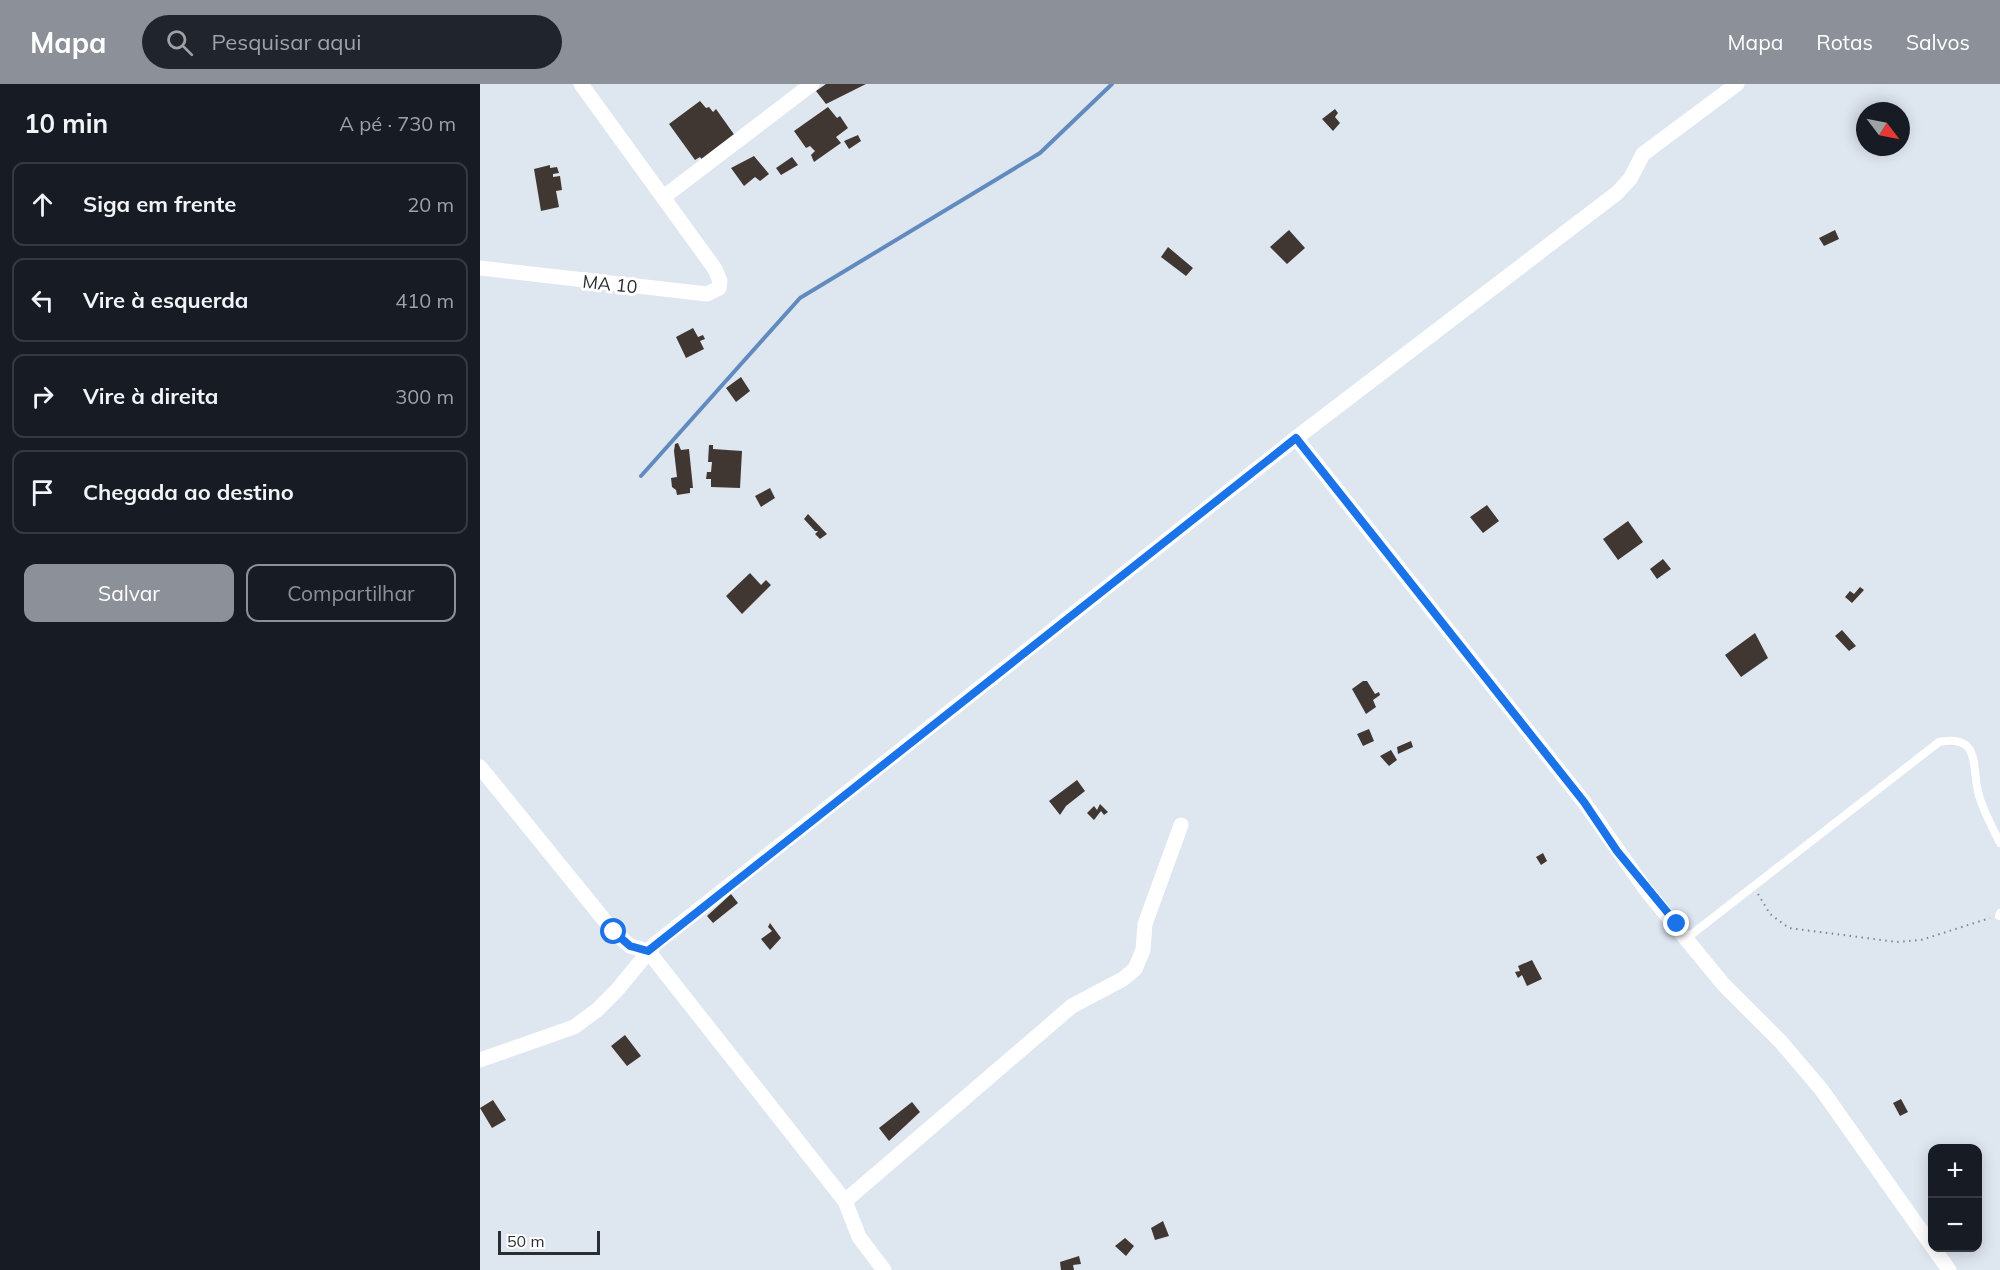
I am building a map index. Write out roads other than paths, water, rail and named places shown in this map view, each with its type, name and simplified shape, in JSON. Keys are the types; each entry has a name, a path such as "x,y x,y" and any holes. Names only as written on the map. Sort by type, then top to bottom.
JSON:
{"street":[{"path":"581,84 665,196 812,84"},
{"path":"480,1060 574,1027 597,1010 617,990 648,951 1296,438 1617,194 1630,179 1642,154 1737,84"},
{"name":"MA 10","path":"480,268 707,294 719,288 720,280 715,269 665,196"},
{"path":"1296,438 1577,792 1617,851 1723,984 1781,1042 1821,1089 1949,1270"},
{"path":"480,767 621,940 630,946 648,951 845,1201 860,1237 884,1270"},
{"path":"845,1201 1072,1006 1124,979 1135,969 1143,950 1145,924 1181,825"}],"lane":[{"path":"1687,938 1939,742 1952,740 1964,743 1972,752 1980,800 2000,843"}],"waterway":[{"path":"641,476 800,298 1040,153 1112,84"}]}
